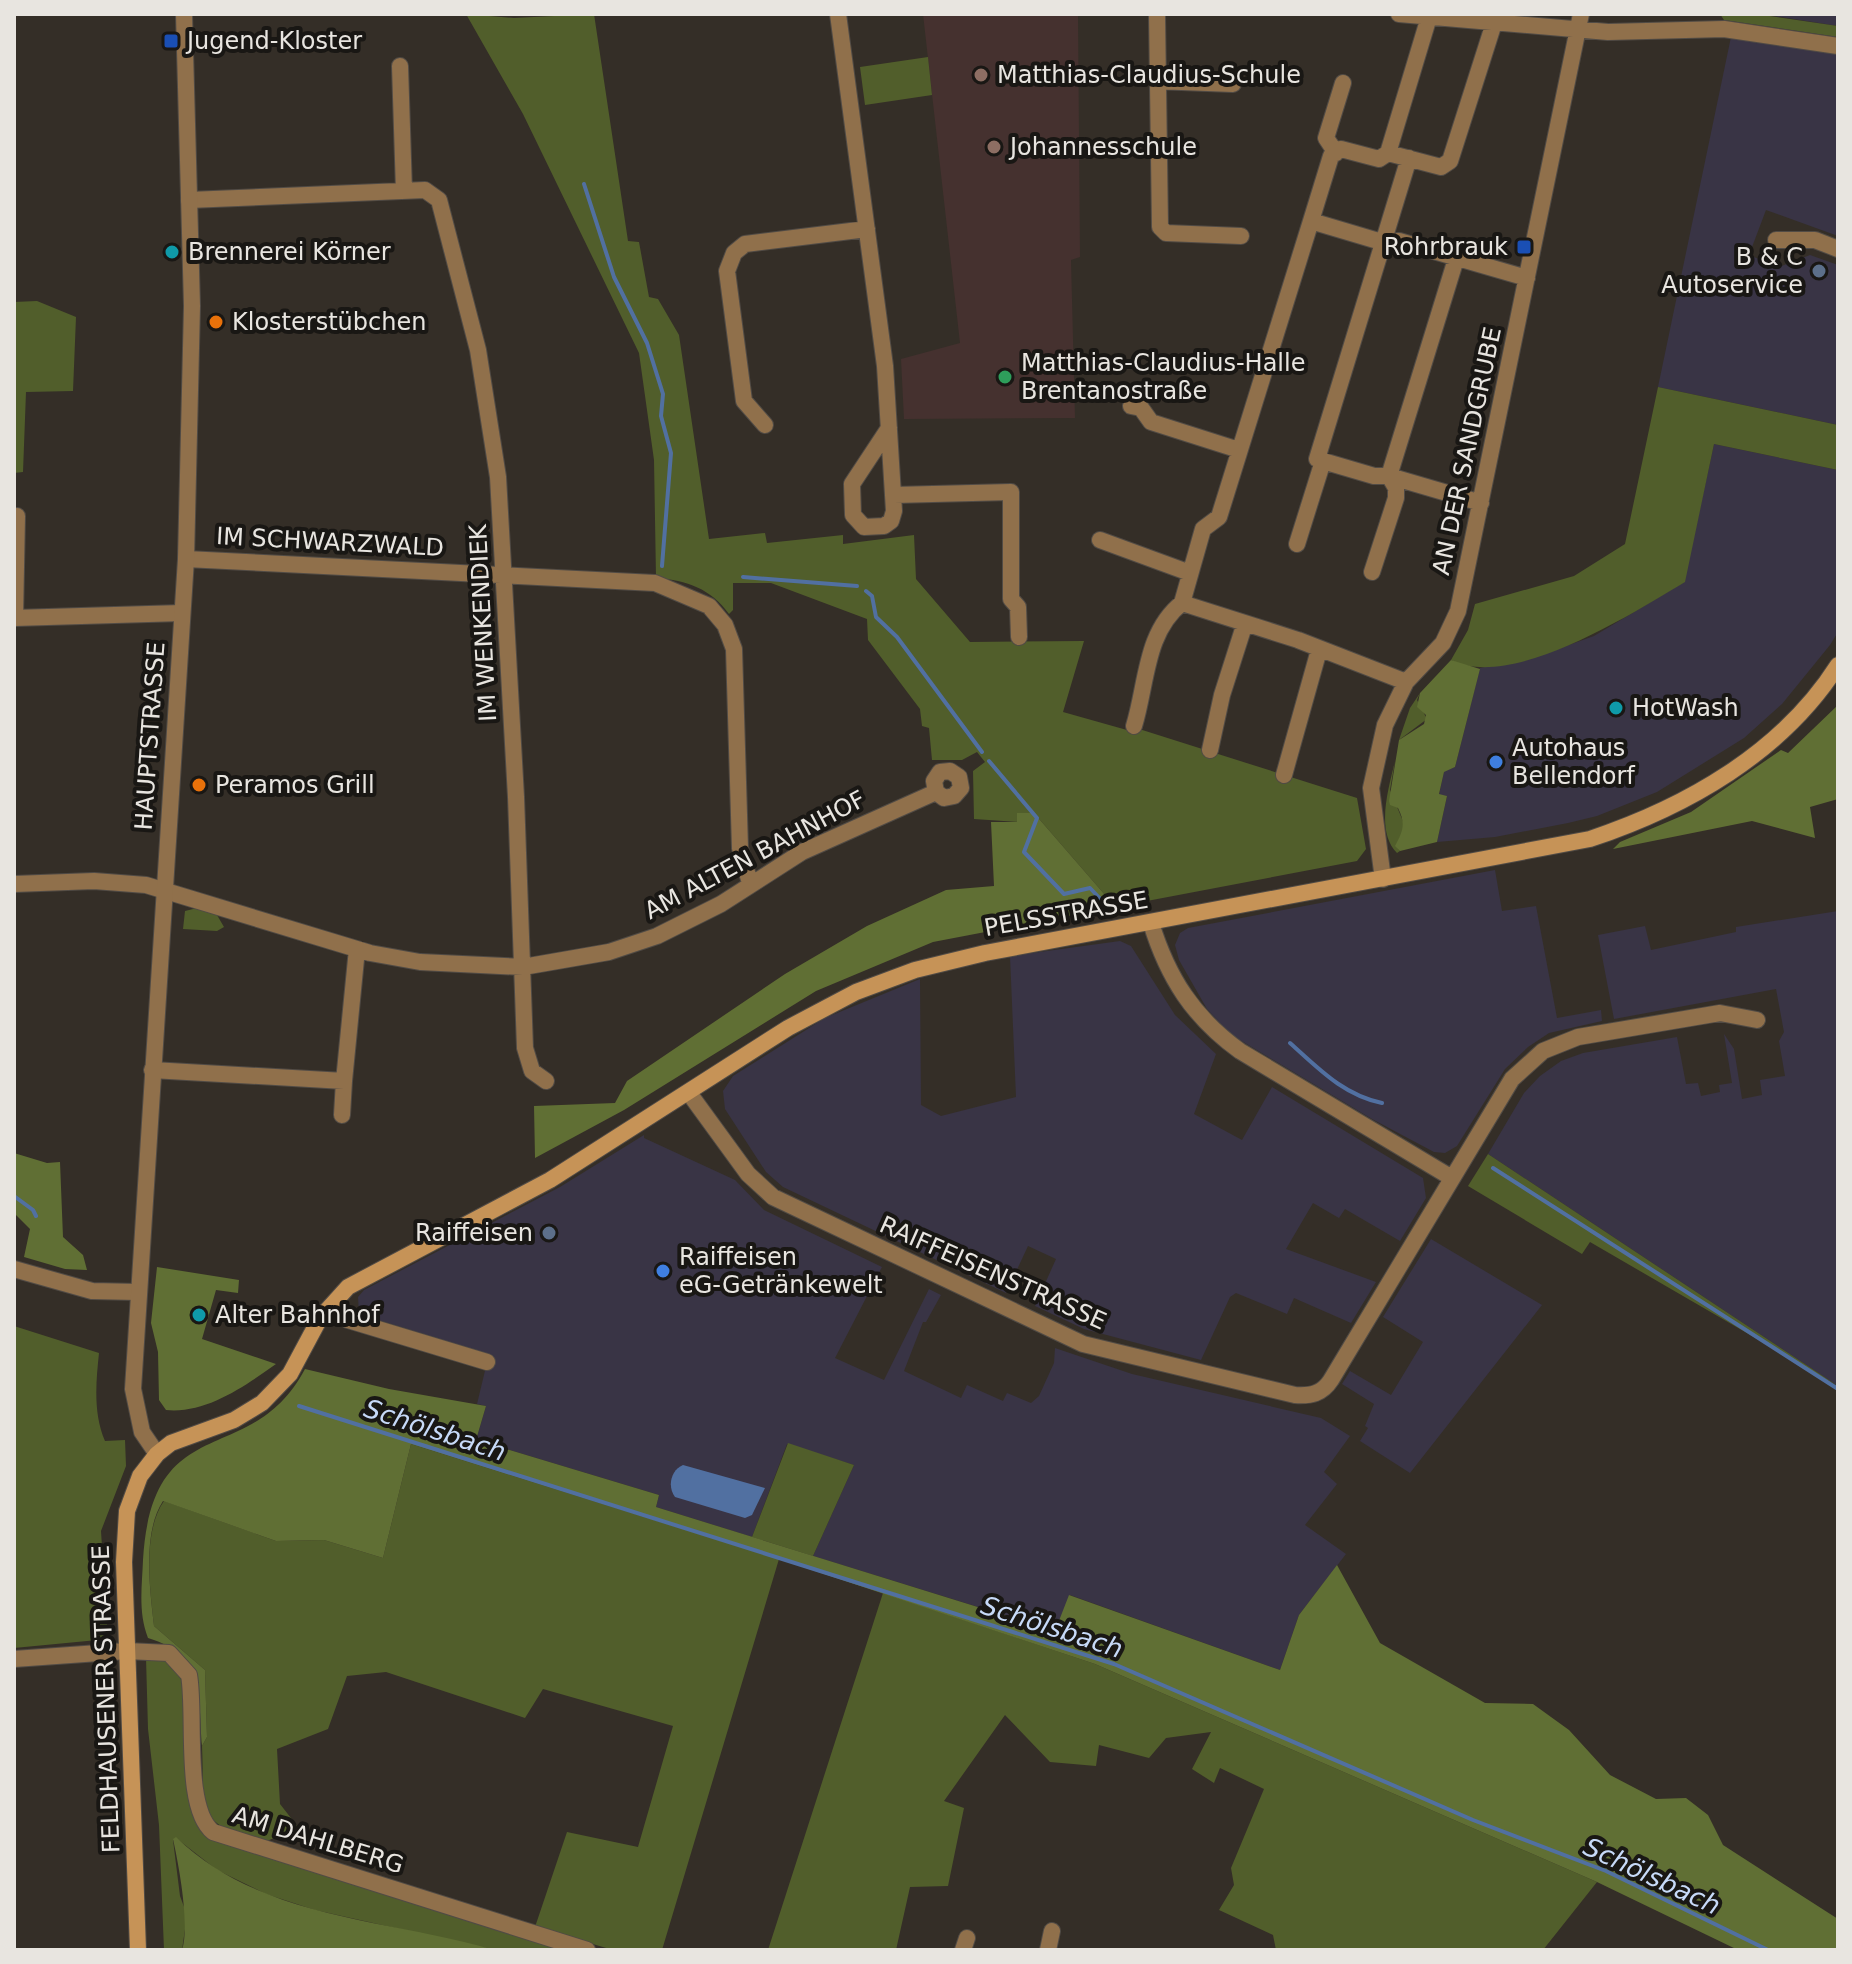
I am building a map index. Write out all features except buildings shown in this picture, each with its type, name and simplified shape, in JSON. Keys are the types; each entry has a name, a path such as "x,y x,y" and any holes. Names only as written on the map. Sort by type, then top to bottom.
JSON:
{"main road":[{"name":"PELSSTRASSE","path":"157,1454 171,1443 234,1420 262,1403 290,1374 320,1318 348,1287 550,1180 788,1028 856,992 900,975 997,950 1590,839 1660,814 1715,783 1764,747 1801,712 1837,668"},
{"name":"FELDHAUSENER STRASSE","path":"138,1950 124,1562 127,1511 140,1476 157,1454"}],"street":[{"name":"HAUPTSTRASSE","path":"157,1454 142,1432 134,1405 138,1292 186,559 192,325 184,14"},
{"path":"838,14 885,366 894,495 894,511 884,526 872,529 858,523 850,494 852,484 889,428"},
{"path":"1157,14 1160,227 1166,233 1241,236"},
{"path":"1399,14 1494,23 1578,22 1724,29 1838,46"},
{"path":"1134,726 1144,692 1144,674 1164,617 1182,603 1203,529 1219,517 1331,156 1341,149 1379,159 1388,153 1429,17"},
{"name":"AN DER SANDGRUBE","path":"1383,879 1371,788 1385,725 1406,682 1443,643 1455,619 1578,22"},
{"path":"1388,153 1441,167 1450,161 1494,23"},
{"path":"400,66 404,191"},
{"path":"1156,81 1233,84"},
{"path":"1336,153 1326,142 1343,83"},
{"path":"1409,158 1317,459 1481,503"},
{"name":"IM WENKENDIEK","path":"189,200 425,190 439,200 486,390 498,477 525,1048 532,1071 546,1081"},
{"path":"1311,221 1385,243 1399,241 1527,278"},
{"path":"765,425 744,401 727,271 734,253 745,244 867,229"},
{"path":"1776,240 1815,240 1838,249"},
{"path":"1372,572 1396,498 1396,488 1389,476 1456,259"},
{"path":"1131,406 1141,408 1151,422 1239,450"},
{"path":"1297,544 1323,461"},
{"path":"894,495 1011,492 1011,599 1018,607 1019,637"},
{"path":"17,516 14,618 182,613"},
{"path":"1100,540 1190,573"},
{"name":"IM SCHWARZWALD","path":"186,559 655,583 698,599 718,615 734,649 740,848 750,883"},
{"path":"1182,603 1386,672 1406,682"},
{"path":"1210,750 1222,695 1245,623"},
{"path":"1284,775 1319,650"},
{"name":"AM ALTEN BAHNHOF","path":"14,884 94,881 164,889 287,931 357,949 420,962 523,967 609,952 657,936 721,904 750,883 816,845 936,792"},
{"path":"1151,923 1177,987 1189,1006 1212,1030 1240,1051 1452,1178"},
{"path":"342,1115 357,949"},
{"name":"RAIFFEISENSTRASSE","path":"689,1093 748,1174 773,1197 1083,1344 1295,1395 1317,1394 1328,1385 1512,1079 1543,1051 1578,1037 1720,1013 1757,1020"},
{"path":"152,1070 344,1081"},
{"path":"14,1269 92,1291 138,1292"},
{"path":"331,1306 348,1320 487,1362"},
{"name":"AM DAHLBERG","path":"14,1659 127,1651 169,1653 189,1675 197,1802 204,1823 213,1832 587,1950"},
{"path":"1048,1950 1052,1931"}],"shaded area":[{"path":"923,14 1078,14 1080,257 1071,260 1075,418 904,419 901,359 960,343"},
{"path":"1756,14 1838,14 1838,26 1768,15"},
{"path":"1731,37 1838,53 1838,236 1766,210 1749,255 1779,267 1810,255 1838,265 1838,425 1658,387"},
{"path":"1714,444 1838,470 1838,632 1830,645 1782,704 1744,738 1657,792 1597,816 1568,823 1495,837 1437,842 1447,796 1439,795 1444,771 1455,767 1480,668 1535,657 1594,636 1684,582"},
{"path":"1495,870 1502,911 1536,906 1557,1018 1601,1010 1602,1021 1549,1033 1528,1047 1505,1069 1457,1146 1445,1153 1434,1152 1372,1119 1230,1034 1207,1009 1179,960 1175,945 1180,933 1188,928"},
{"path":"1838,911 1838,1386 1488,1154 1524,1093 1561,1061 1583,1053 1677,1037 1686,1084 1698,1083 1701,1096 1720,1092 1719,1085 1732,1083 1724,1034 1734,1049 1742,1099 1762,1095 1760,1080 1785,1076 1779,1041 1784,1032 1776,989 1614,1019 1598,935 1645,926 1651,950 1736,932 1736,927"},
{"path":"1120,941 1131,946 1175,1015 1216,1054 1194,1114 1242,1140 1272,1087 1423,1178 1426,1198 1400,1241 1345,1209 1339,1218 1313,1203 1286,1249 1376,1282 1351,1323 1294,1298 1287,1314 1236,1293 1230,1297 1201,1360 1084,1329 1035,1306 1056,1259 1028,1246 1006,1293 783,1187 766,1172 725,1109 723,1091 733,1076 825,1018 920,979 921,1105 941,1116 1016,1097 1010,956"},
{"path":"644,1135 644,1138 735,1180 764,1210 882,1267 835,1358 884,1380 929,1289 941,1295 926,1322 923,1322 904,1371 961,1398 967,1385 1003,1401 1007,1393 1031,1403 1039,1396 1054,1363 1055,1348 1132,1374 1321,1418 1350,1436 1324,1472 1337,1484 1305,1525 1346,1554 1299,1615 1280,1670 1070,1595 1056,1631 813,1556 854,1465 787,1444 752,1537 656,1507 659,1495 476,1440 486,1406 477,1404 489,1354 359,1314 358,1297 364,1290 560,1187"},
{"path":"1431,1239 1542,1305 1410,1473 1360,1441 1368,1428 1365,1426 1374,1404 1342,1384 1350,1371 1391,1395 1423,1342 1383,1317"}],"green space":[{"path":"466,14 514,18 594,14 628,241 639,242 649,297 658,299 679,335 709,539 765,533 767,543 843,535 843,544 914,535 916,579 970,642 1084,641 1063,712 1134,732 1136,728 1357,798 1366,849 1357,861 1110,908 1112,903 1034,813 1018,822 974,819 973,771 985,762 977,752 962,760 932,760 929,728 922,726 920,709 868,640 867,619 771,583 733,583 733,610 729,614 714,598 697,587 656,578 654,460 639,353 523,114"},
{"path":"1720,14 1756,14 1838,26 1838,37 1724,20"},
{"path":"928,57 932,95 865,105 860,67"},
{"path":"37,301 76,317 73,391 26,392 23,472 14,473 14,302"},
{"path":"1658,387 1838,425 1838,470 1714,444 1685,582 1604,628 1538,657 1506,665 1476,667 1451,660 1468,630 1475,604 1574,576 1625,544"},
{"path":"1451,660 1480,669 1455,767 1444,772 1439,794 1447,796 1437,842 1400,851 1395,846 1403,823 1398,808 1390,805 1389,801 1399,740 1424,724 1426,715 1417,707 1420,693"},
{"path":"1420,693 1417,700 1427,719 1399,740 1410,708"},
{"path":"1838,705 1838,799 1810,807 1815,838 1752,821 1613,849 1620,842 1691,812 1781,750 1788,753"},
{"path":"1395,761 1390,790 1405,826 1396,846 1400,851 1397,853 1390,844 1385,821 1387,796"},
{"path":"1017,813 1034,813 1112,903 1110,908 933,942 816,991 624,1110 535,1158 534,1106 615,1103 627,1081 785,974 867,926 946,890 994,886 991,822 1017,822"},
{"path":"197,908 217,915 224,927 217,931 183,929 185,911"},
{"path":"14,1153 47,1163 60,1162 63,1237 83,1255 87,1270 65,1269 24,1257 30,1229 14,1213"},
{"path":"1488,1154 1838,1386 1590,1242 1582,1254 1468,1186"},
{"path":"157,1267 239,1280 238,1293 216,1290 202,1339 276,1364 210,1403 196,1408 166,1410 159,1400 158,1352 151,1323"},
{"path":"14,1326 99,1353 96,1386 101,1430 105,1441 125,1440 126,1466 101,1531 108,1639 14,1648"},
{"path":"305,1369 389,1389 486,1406 476,1440 659,1495 656,1507 1055,1631 1069,1595 1280,1670 1299,1615 1337,1565 1380,1643 1485,1703 1533,1704 1569,1730 1610,1775 1656,1799 1686,1798 1708,1815 1723,1845 1838,1919 1838,1950 1738,1950 1597,1882 1095,1664 779,1559 411,1444 383,1558 324,1540 276,1541 163,1501 156,1514 150,1545 154,1626 205,1670 207,1737 202,1746 198,1694 190,1666 167,1645 148,1638 145,1628 142,1580 150,1512 165,1480 184,1459 258,1420 283,1400"},
{"path":"788,1443 854,1465 813,1556 752,1537"},
{"path":"411,1444 779,1559 662,1950 613,1950 535,1927 567,1832 638,1847 673,1726 543,1689 525,1718 386,1672 347,1676 328,1729 277,1749 280,1804 298,1827 265,1842 225,1828 214,1821 208,1812 204,1802 202,1746 207,1737 205,1670 154,1626 150,1545 157,1514 164,1501 276,1541 324,1540 383,1558"},
{"path":"883,1593 1095,1664 1597,1882 1543,1950 1276,1950 1273,1935 1219,1910 1234,1885 1231,1868 1264,1789 1220,1768 1214,1783 1192,1769 1211,1732 1166,1738 1149,1758 1099,1745 1096,1766 1050,1762 1005,1715 944,1801 964,1808 948,1886 910,1887 896,1950 768,1950"},
{"path":"146,1658 164,1660 183,1679 210,1837 563,1950 494,1950 315,1910 266,1894 217,1870 176,1838 173,1840 180,1896 187,1915 182,1950 164,1950 159,1825 148,1729"},
{"path":"176,1837 210,1864 247,1885 286,1901 494,1950 182,1950 185,1926 181,1879 173,1839"}],"water":[{"path":"683,1465 765,1488 752,1515 745,1518 675,1497 671,1488 672,1479"}],"waterway":[{"path":"584,184 614,277 647,343 663,394 661,416 671,453 662,566"},
{"path":"743,577 857,586"},
{"path":"866,591 872,596 876,617 897,637 982,752"},
{"path":"989,761 1037,818 1024,852 1064,894 1090,888 1107,906"},
{"path":"1290,1043 1343,1087 1382,1103"},
{"path":"1493,1168 1838,1389"},
{"name":"Schölsbach","path":"14,1196 33,1210 36,1216"},
{"name":"Schölsbach","path":"299,1406 1114,1664 1473,1820 1606,1871 1768,1950"}],"place":[{"name":"Jugend-Kloster","path":"171,41"},
{"name":"Matthias-Claudius-Schule","path":"981,75"},
{"name":"Johannesschule","path":"994,147"},
{"name":"Rohrbrauk","path":"1524,247"},
{"name":"Brennerei Körner","path":"172,252"},
{"name":"B & C Autoservice","path":"1819,271"},
{"name":"Klosterstübchen","path":"216,322"},
{"name":"Matthias-Claudius-Halle Brentanostraße","path":"1005,377"},
{"name":"HotWash","path":"1616,708"},
{"name":"Autohaus Bellendorf","path":"1496,762"},
{"name":"Peramos Grill","path":"199,785"},
{"name":"Raiffeisen","path":"549,1233"},
{"name":"Raiffeisen eG-Getränkewelt","path":"663,1271"},
{"name":"Alter Bahnhof","path":"199,1315"}]}
